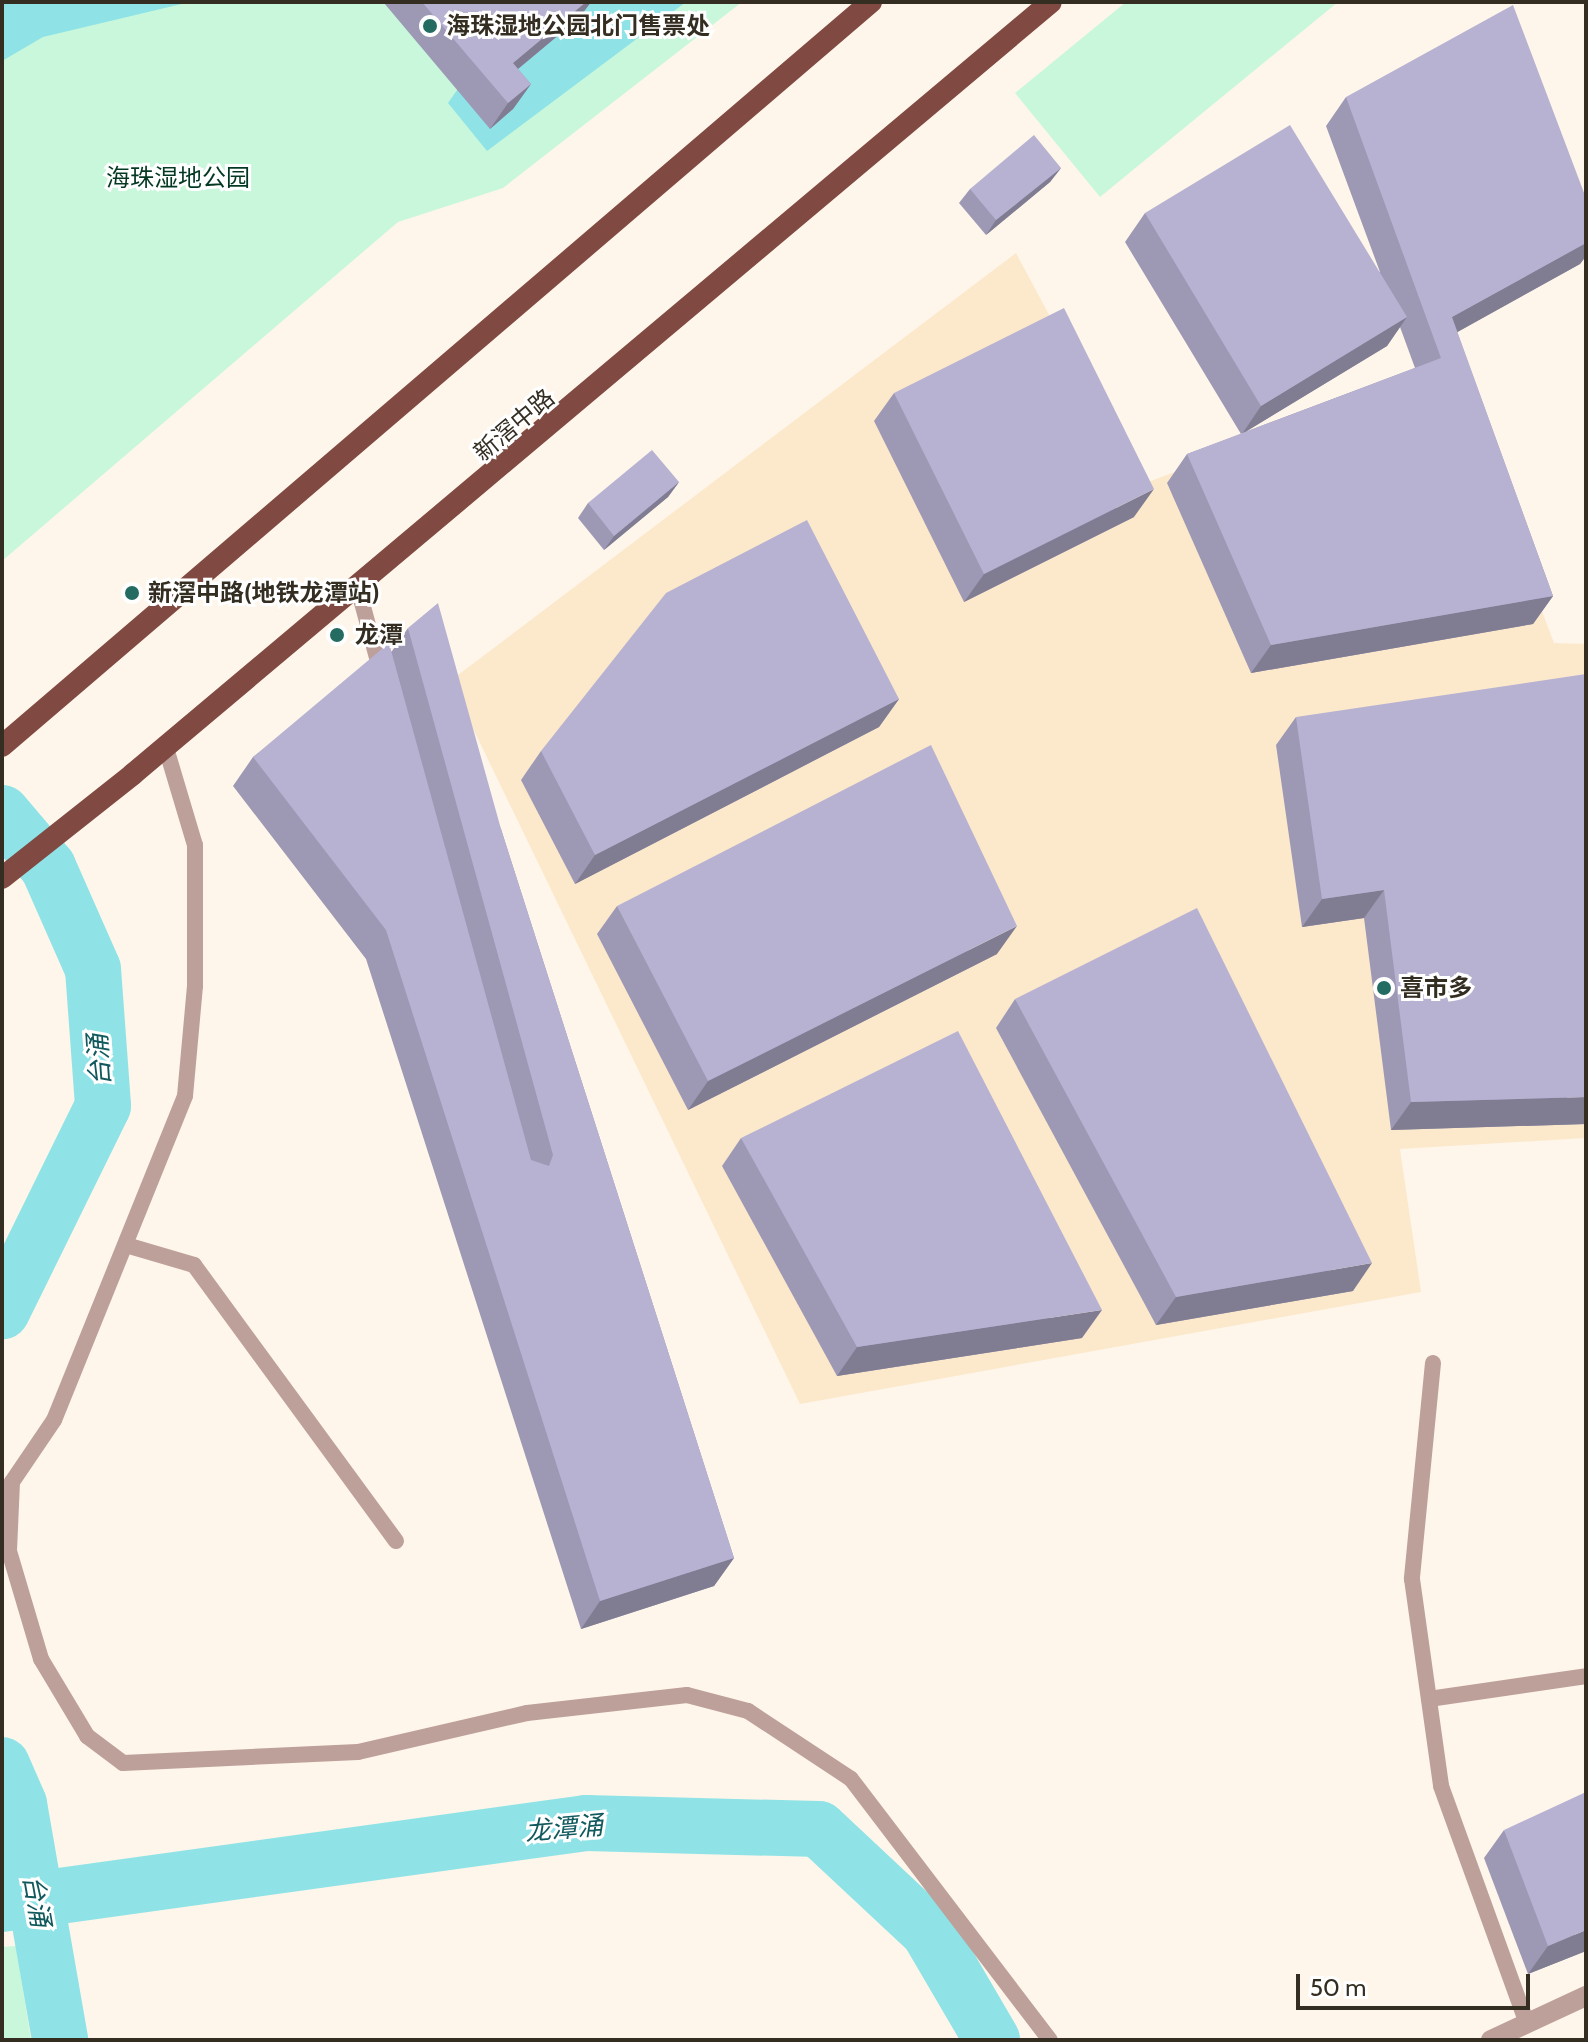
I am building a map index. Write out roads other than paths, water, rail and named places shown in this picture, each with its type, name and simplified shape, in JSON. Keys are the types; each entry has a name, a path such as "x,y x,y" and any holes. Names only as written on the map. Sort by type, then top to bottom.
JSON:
{"highway":[{"path":"2,746 871,2"},
{"name":"新滘中路","path":"2,878 359,592 1051,2"}],"street":[{"path":"1491,2040 1586,1996"}],"lane":[{"path":"359,592 388,698"},
{"path":"166,748 195,845 195,986 185,1096 54,1420 12,1482 9,1551 41,1659 87,1736 123,1763 358,1752 527,1713 687,1695 748,1711 851,1779 1050,2040"},
{"path":"126,1245 194,1265 396,1541"},
{"path":"1433,1363 1412,1579 1441,1786 1527,2023"},
{"path":"1429,1699 1586,1676"}],"water":[{"path":"2,2 190,2 43,37 2,61"},
{"path":"519,2 686,2 487,151 448,103"}],"waterway":[{"name":"台涌","path":"2,813 48,867 93,969 103,1106 2,1311"},
{"name":"台涌","path":"2,1765 19,1804 60,2040"},
{"name":"龙潭涌","path":"2,1904 586,1823 819,1829 929,1932 992,2040"}],"place":[{"name":"海珠湿地公园北门售票处","path":"430,26"},
{"name":"新滘中路(地铁龙潭站)","path":"132,593"},
{"name":"龙潭","path":"337,635"},
{"name":"喜市多","path":"1384,988"}],"park label":[{"name":"海珠湿地公园","path":"178,178"}]}
